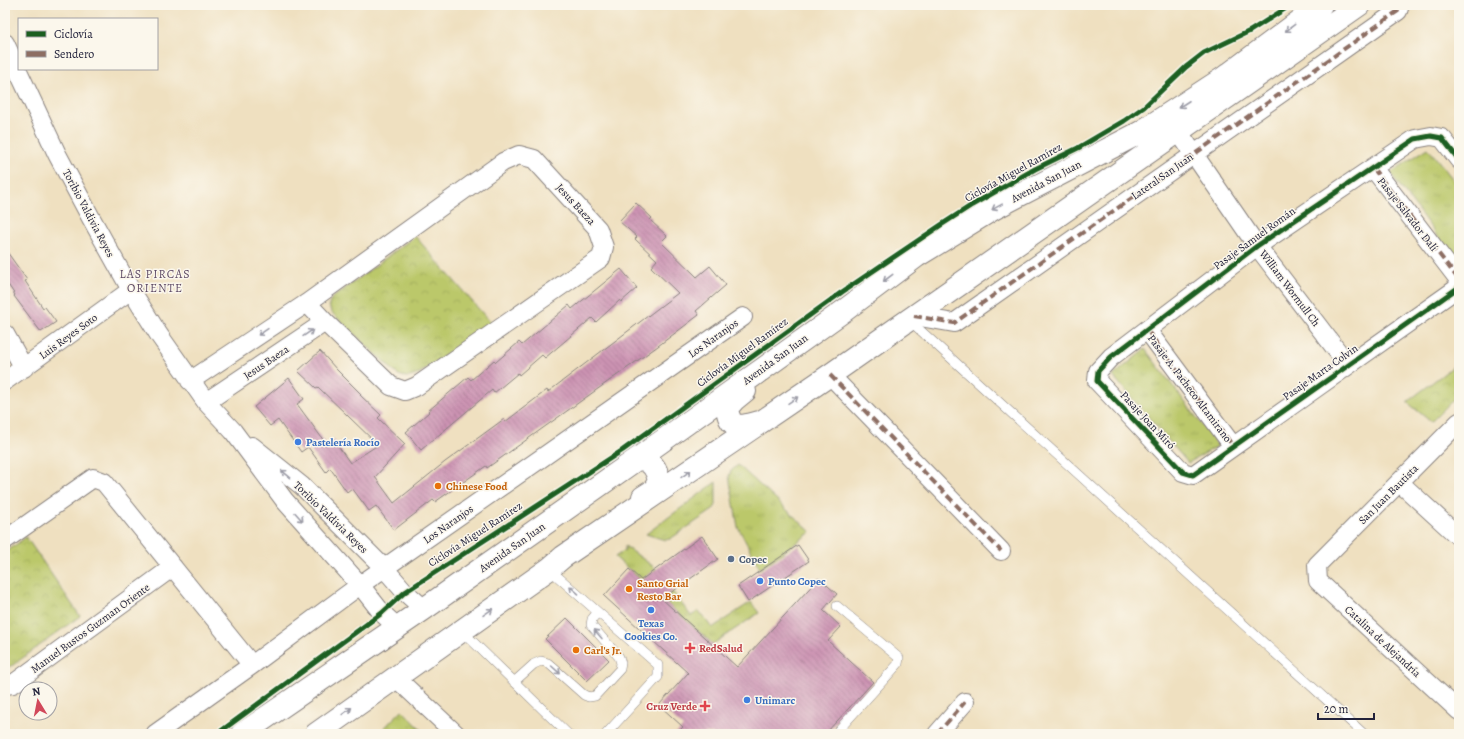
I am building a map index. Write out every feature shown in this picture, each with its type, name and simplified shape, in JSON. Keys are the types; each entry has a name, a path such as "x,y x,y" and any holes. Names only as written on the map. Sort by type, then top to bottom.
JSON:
{"main road":[{"name":"Avenida San Juan","path":"242,734 398,628 637,459 845,310 917,256 995,208 1141,132 1222,79 1321,5"},
{"path":"316,734 556,563 830,375 1359,5"},
{"path":"760,422 740,426 732,423 728,418 727,408 734,400 823,333 845,310"},
{"path":"556,563 581,537 654,490 659,481 657,471 650,462 643,458 637,459"}],"street":[{"name":"Lateral San Juan","path":"911,318 954,323 1398,11 1400,5"},
{"name":"Toribio Valdivia Reyes","path":"5,43 57,154 131,290 159,335 190,381 206,402 233,431 285,501 360,585 382,613 398,628"},
{"name":"William Wormull Ch","path":"1178,132 1258,246 1348,365"},
{"name":"Pasaje Samuel Román","path":"1098,372 1111,357 1258,246 1415,139 1431,136 1442,138 1459,160"},
{"name":"Jesus Baeza","path":"190,381 307,303 503,162 519,155 534,159 598,229 604,247 601,258 417,386 405,391 391,386 307,303"},
{"name":"Pasaje Salvador Dalí","path":"1373,168 1459,280"},
{"name":"Pasaje Marta Colvin","path":"1193,475 1459,287"},
{"name":"Luis Reyes Soto","path":"5,382 131,290"},
{"name":"Los Naranjos","path":"155,734 252,665 360,585 744,317"},
{"name":"Jesus Baeza","path":"206,402 325,322"},
{"name":"Pasaje A. Pacheco Altamirano","path":"1147,330 1233,446"},
{"path":"5,334 24,368"},
{"name":"Pasaje Joan Miró","path":"1098,372 1097,381 1183,472 1193,475"},
{"path":"830,375 1001,551"},
{"name":"San Juan Bautista","path":"1316,565 1459,422"},
{"name":"Toribio Valdivia Reyes","path":"233,431 302,486 384,569 404,592 424,609"},
{"path":"5,540 94,478 104,482 252,665"},
{"path":"1399,482 1459,537"},
{"name":"Catalina de Alejandría","path":"1316,565 1318,581 1459,711"},
{"name":"Manuel Bustos Guzman Oriente","path":"5,685 13,684 173,567"},
{"path":"395,677 456,734"},
{"path":"936,734 965,702"}],"lane":[{"path":"911,318 1364,734"},
{"path":"556,563 598,612 658,665 658,677 606,734"},
{"path":"835,734 898,664 899,658 837,606"},
{"path":"514,682 534,664 542,661 548,662 584,695 589,697 595,696 620,669 621,663 619,657 591,625 592,619 598,612"},
{"path":"461,630 568,734"}],"green space":[{"path":"1428,148 1459,187 1459,265 1390,173"},
{"path":"415,236 491,323 418,374 408,377 397,374 333,314 329,305 331,299"},
{"path":"1145,349 1218,446 1188,463 1113,376"},
{"path":"1459,362 1459,394 1431,422 1407,402"},
{"path":"738,465 811,532 760,569 738,527 729,476 731,471"},
{"path":"716,482 716,505 713,510 670,539 665,540 646,534"},
{"path":"26,537 80,616 13,665 5,668 5,553"},
{"path":"625,546 654,567 691,616 699,611 712,628 751,602 759,613 713,644 615,557 625,550"},
{"path":"402,710 426,734 378,734"}],"building":[{"path":"636,203 652,218 650,220 667,236 661,242 697,277 710,266 726,285 696,311 699,315 658,346 487,468 486,466 435,502 433,500 394,530 376,506 369,511 352,488 347,492 330,468 326,472 308,447 301,452 278,420 270,426 254,407 289,378 304,399 297,404 327,445 334,440 350,463 378,445 318,387 316,388 298,371 320,351 361,394 360,395 381,415 378,418 405,444 375,477 394,503 445,462 504,419 505,422 547,390 548,392 678,293 651,267 657,260 635,239 637,237 619,221"},
{"path":"5,249 27,280 25,281 43,308 45,307 56,322 41,332 14,296 15,295 5,280"},
{"path":"621,269 637,288 621,302 620,300 596,322 592,318 545,358 542,355 519,375 518,373 494,393 492,390 421,450 406,432 468,377 471,380 494,360 496,362 519,342 522,345 569,305 572,309"},
{"path":"702,536 718,559 662,599 737,667 819,578 837,594 823,610 841,627 828,641 873,682 825,734 676,734 683,727 659,705 688,673 604,596 629,569 641,580"},
{"path":"798,545 809,561 748,602 738,586"},
{"path":"567,618 609,660 587,681 545,639"}],"marked path":[{"path":"914,316 954,323 1398,11 1400,5"},
{"path":"1373,168 1459,280"},
{"path":"1147,330 1233,446"},
{"path":"830,375 1001,551"},
{"path":"937,734 965,702"}],"cycle path":[{"name":"Ciclovía Miguel Ramírez","path":"217,734 382,613 405,592 623,450 842,292 972,205 1035,169 1078,148 1124,121 1144,107 1186,67 1204,53 1250,31 1291,5"},
{"path":"1459,160 1442,138 1431,136 1415,139 1257,246 1111,357 1098,371 1097,381 1183,472 1193,475 1459,287"}],"place":[{"name":"Pastelería Rocío","path":"298,442"},
{"name":"Chinese Food","path":"438,486"},
{"name":"Copec","path":"731,559"},
{"name":"Punto Copec","path":"760,581"},
{"name":"Santo Grial Resto Bar","path":"629,589"},
{"name":"Texas Cookies Co.","path":"651,610"},
{"name":"RedSalud","path":"690,648"},
{"name":"Carl's Jr.","path":"576,650"},
{"name":"Unimarc","path":"747,700"},
{"name":"Cruz Verde","path":"705,706"}],"district":[{"name":"LAS PIRCAS ORIENTE","path":"155,281"}]}
